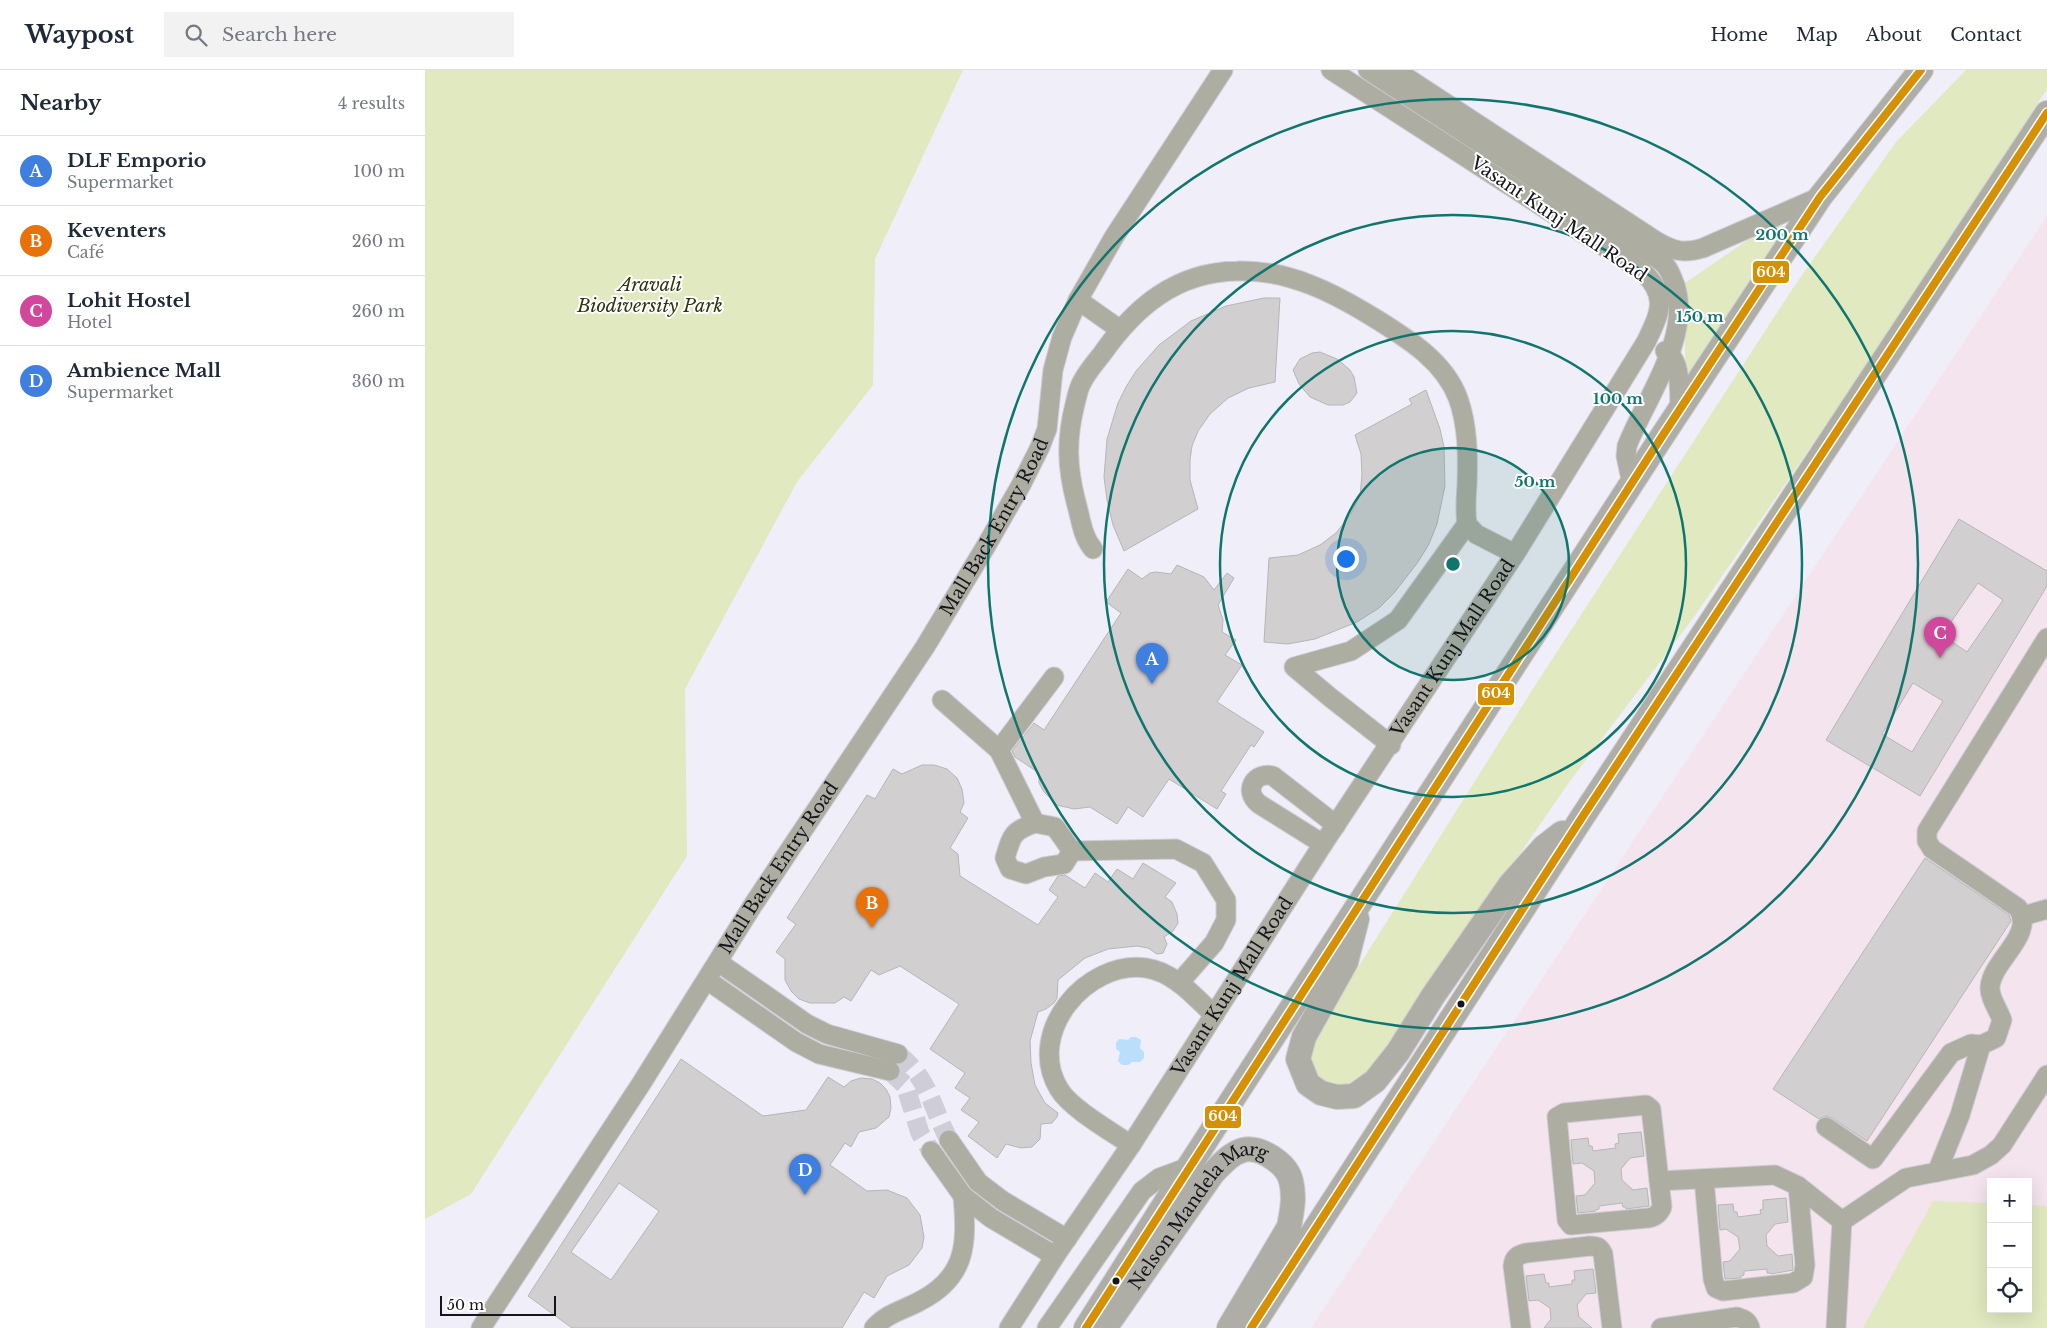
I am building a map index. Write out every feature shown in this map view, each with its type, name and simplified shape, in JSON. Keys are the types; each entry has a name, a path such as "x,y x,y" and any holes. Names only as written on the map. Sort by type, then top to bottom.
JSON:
{"main road":[{"name":"Nelson Mandela Marg","path":"1086,1328 1680,409 1820,197 1921,70"},
{"path":"1251,1328 1583,816 2047,114"},
{"path":"1361,901 1346,962 1304,1037 1299,1059 1308,1084 1321,1093 1337,1097 1354,1096 1375,1080 1398,1052 1433,996 1510,885 1545,847 1583,816"},
{"name":"Nelson Mandela Marg","path":"1105,1328 1213,1173 1228,1158 1244,1150 1260,1152 1281,1164 1291,1178 1294,1194 1293,1208 1289,1227 1229,1328"}],"lane":[{"name":"Mall Back Entry Road","path":"484,1327 707,980 753,905 925,647 1021,485 1047,429 1053,370 1062,337 1078,300 1114,237 1223,70"},
{"name":"Vasant Kunj Mall Road","path":"1009,1328 1055,1256 1131,1146 1323,844 1391,745 1515,554 1656,322 1660,300 1652,280 1642,271 1331,70"},
{"name":"Vasant Kunj Mall Road","path":"1368,70 1665,265 1671,274 1678,302 1677,325 1670,354 1661,376 1627,446 1626,456 1632,484"},
{"path":"1395,70 1656,241 1676,251 1690,252 1703,248 1820,197"},
{"path":"1093,549 1084,532 1074,492 1069,464 1069,434 1082,381 1119,329 1145,305 1173,286 1209,275 1237,271 1256,272 1297,278 1314,285 1368,314 1401,335 1426,354 1444,374 1457,397 1463,416 1467,448 1467,524 1398,620 1351,651 1294,667 1391,745"},
{"path":"1078,300 1119,329"},
{"path":"1645,342 1670,354 1676,365 1680,409"},
{"path":"1467,524 1475,534 1515,554"},
{"path":"1826,1127 1873,1159 1951,1053 1971,1044 1981,1045 1997,1038 2002,1020 1989,989 1992,977 2017,938 2022,926 2023,916 2018,908 1932,849 1927,840 1927,830 2047,638"},
{"path":"999,750 1054,677"},
{"path":"942,700 999,750 1035,823"},
{"path":"1323,844 1259,804 1253,799 1250,792 1251,787 1261,776 1273,776 1336,825"},
{"path":"1035,823 1055,827 1072,851 1064,864 1044,867 1026,874 1010,869 1005,858 1011,840 1019,828 1035,823"},
{"path":"1072,851 1176,849 1203,864 1226,900 1226,920 1214,943 1179,983"},
{"path":"2023,916 2047,909"},
{"name":"Mall Back Entry Road","path":"718,962 807,1024 827,1034 898,1054"},
{"path":"1131,1146 1069,1101 1059,1089 1049,1062 1048,1047 1054,1025 1067,1005 1088,983 1107,973 1129,967 1147,968 1163,973 1179,983 1214,1015"},
{"path":"707,980 796,1042 819,1054 890,1072"},
{"path":"1937,1172 1960,1114 1981,1045"},
{"path":"1842,1221 1906,1178 1973,1164 1991,1155 2002,1145 2047,1074"},
{"path":"1646,1105 1651,1109 1659,1181 1662,1206 1658,1214 1653,1217 1571,1225 1567,1220 1557,1117 1564,1113 1646,1105"},
{"path":"949,1140 979,1182 1003,1201 1067,1239"},
{"path":"931,1151 963,1196 991,1218 1055,1256"},
{"path":"1047,1328 1142,1191 1159,1178 1189,1167"},
{"path":"1659,1181 1775,1175 1797,1186 1842,1221"},
{"path":"1704,1179 1713,1280 1716,1288 1723,1291 1793,1283 1803,1277 1805,1264 1797,1186"},
{"path":"874,1328 886,1316 921,1301 934,1293 945,1284 955,1271 962,1255 966,1233 963,1196"},
{"path":"1836,1328 1842,1221"},
{"path":"1521,1328 1513,1266 1514,1260 1519,1255 1596,1246 1601,1249 1603,1254 1612,1328"},
{"path":"1661,1328 1737,1317 1743,1318 1750,1328"}],"shaded area":[{"path":"2047,216 2047,1328 1311,1328"}],"green space":[{"name":"Aravali Biodiversity Park","path":"425,70 963,70 875,259 873,385 797,482 685,689 687,856 471,1194 425,1219"},
{"path":"1966,70 2047,70 2047,89 1871,359 1694,617 1570,781 1374,1065 1349,1084 1335,1086 1328,1084 1312,1068 1310,1059 1315,1036 1529,695 1793,288 1896,142"},
{"path":"1774,222 1787,228 1685,385 1685,283"},
{"path":"1933,1201 1987,1203 1987,1313 2032,1313 2032,1205 2047,1206 2047,1328 1863,1328"}],"water":[{"path":"1131,1037 1141,1040 1140,1048 1144,1052 1144,1058 1140,1062 1122,1065 1118,1061 1120,1052 1116,1049 1116,1043 1119,1039 1128,1040"}],"building":[{"path":"1264,298 1280,298 1275,382 1249,388 1228,398 1210,414 1198,431 1192,446 1190,480 1198,509 1124,551 1113,525 1104,477 1107,439 1118,403 1126,387 1136,371 1159,345 1191,321 1226,306"},
{"path":"1320,352 1337,359 1350,370 1354,377 1357,393 1350,402 1343,405 1328,405 1310,397 1299,384 1293,370 1300,359 1312,353"},
{"path":"1426,390 1440,429 1444,447 1445,486 1437,524 1429,544 1418,562 1394,593 1379,608 1357,622 1315,639 1288,644 1264,642 1269,558 1298,555 1320,545 1336,533 1351,514 1360,495 1362,475 1361,454 1355,435 1412,404 1409,399"},
{"path":"1959,519 2047,571 2047,586 1920,796 1826,740","holes":["1978,583 2003,600 1967,652 1942,635","1913,683 1943,701 1912,752 1882,734"]},
{"path":"1177,565 1204,577 1214,590 1227,573 1234,578 1218,605 1223,620 1222,632 1236,640 1225,655 1242,665 1217,702 1264,732 1254,747 1251,745 1221,791 1226,794 1217,809 1169,779 1143,817 1128,807 1117,824 1090,807 1074,809 1057,805 1044,792 1039,783 1039,773 1015,757 1012,751 1034,723 1044,730 1121,613 1106,602 1128,569 1142,579 1150,573 1171,574"},
{"path":"922,765 934,765 947,769 957,778 962,789 964,803 960,812 968,818 950,848 958,854 960,876 1038,925 1058,897 1049,890 1058,876 1065,875 1085,888 1095,873 1108,882 1117,869 1133,879 1143,863 1176,883 1165,897 1172,902 1177,914 1178,923 1173,931 1164,937 1167,944 1163,953 1157,954 1148,948 1137,946 1108,949 1085,958 1058,980 1057,998 1046,1009 1038,1012 1030,1041 1035,1085 1045,1103 1058,1113 1057,1117 1052,1123 1041,1124 1040,1139 1032,1147 1021,1148 1006,1144 997,1158 968,1136 979,1122 961,1110 970,1098 955,1088 965,1073 930,1049 959,1004 900,966 879,975 871,970 851,1001 844,997 835,1003 810,1003 799,999 791,991 785,980 785,959 776,952 796,924 787,918 867,795 875,799 893,769 902,774"},
{"path":"1925,858 2009,915 2011,921 1867,1141 1832,1118 1826,1116 1819,1119 1773,1089"},
{"path":"681,1059 763,1116 806,1110 828,1077 844,1087 851,1081 861,1078 872,1079 886,1089 890,1097 891,1108 889,1117 876,1128 859,1132 851,1147 845,1143 830,1165 867,1191 887,1190 907,1198 920,1215 924,1237 922,1248 909,1265 887,1276 874,1298 864,1292 842,1328 572,1328 528,1296","holes":["619,1183 659,1211 611,1280 571,1252"]},
{"path":"1641,1132 1644,1156 1630,1158 1621,1169 1622,1180 1633,1190 1647,1188 1649,1206 1626,1209 1622,1203 1599,1206 1599,1209 1596,1211 1578,1213 1576,1196 1585,1195 1595,1183 1594,1171 1582,1163 1573,1164 1571,1140 1588,1138 1589,1146 1592,1146 1593,1151 1616,1148 1615,1144 1619,1143 1618,1134"},
{"path":"1786,1198 1788,1222 1775,1224 1766,1235 1767,1246 1778,1256 1792,1254 1793,1270 1771,1274 1767,1273 1767,1269 1744,1271 1744,1275 1741,1278 1725,1279 1723,1262 1730,1261 1740,1249 1738,1237 1726,1229 1720,1230 1718,1205 1733,1204 1734,1212 1737,1212 1738,1217 1761,1214 1760,1210 1763,1209 1763,1200"},
{"path":"1593,1269 1596,1293 1586,1294 1577,1305 1579,1317 1592,1328 1544,1328 1551,1319 1550,1308 1538,1300 1529,1301 1526,1276 1544,1274 1549,1287 1572,1284 1572,1280 1575,1280 1574,1271"}],"tunnel":[{"path":"898,1054 917,1074 929,1094 949,1140"},
{"path":"890,1071 905,1085 920,1133 931,1151"}],"transit line":[{"name":"604","path":"1086,1328 1661,438 1820,197 1921,70"},
{"name":"604","path":"1251,1328 1583,816 2047,113"}],"place":[{"name":"Lohit Hostel","path":"1940,658"},
{"name":"DLF Emporio","path":"1152,684"},
{"name":"Keventers","path":"872,928"},
{"name":"Ambience Mall","path":"805,1195"}]}
